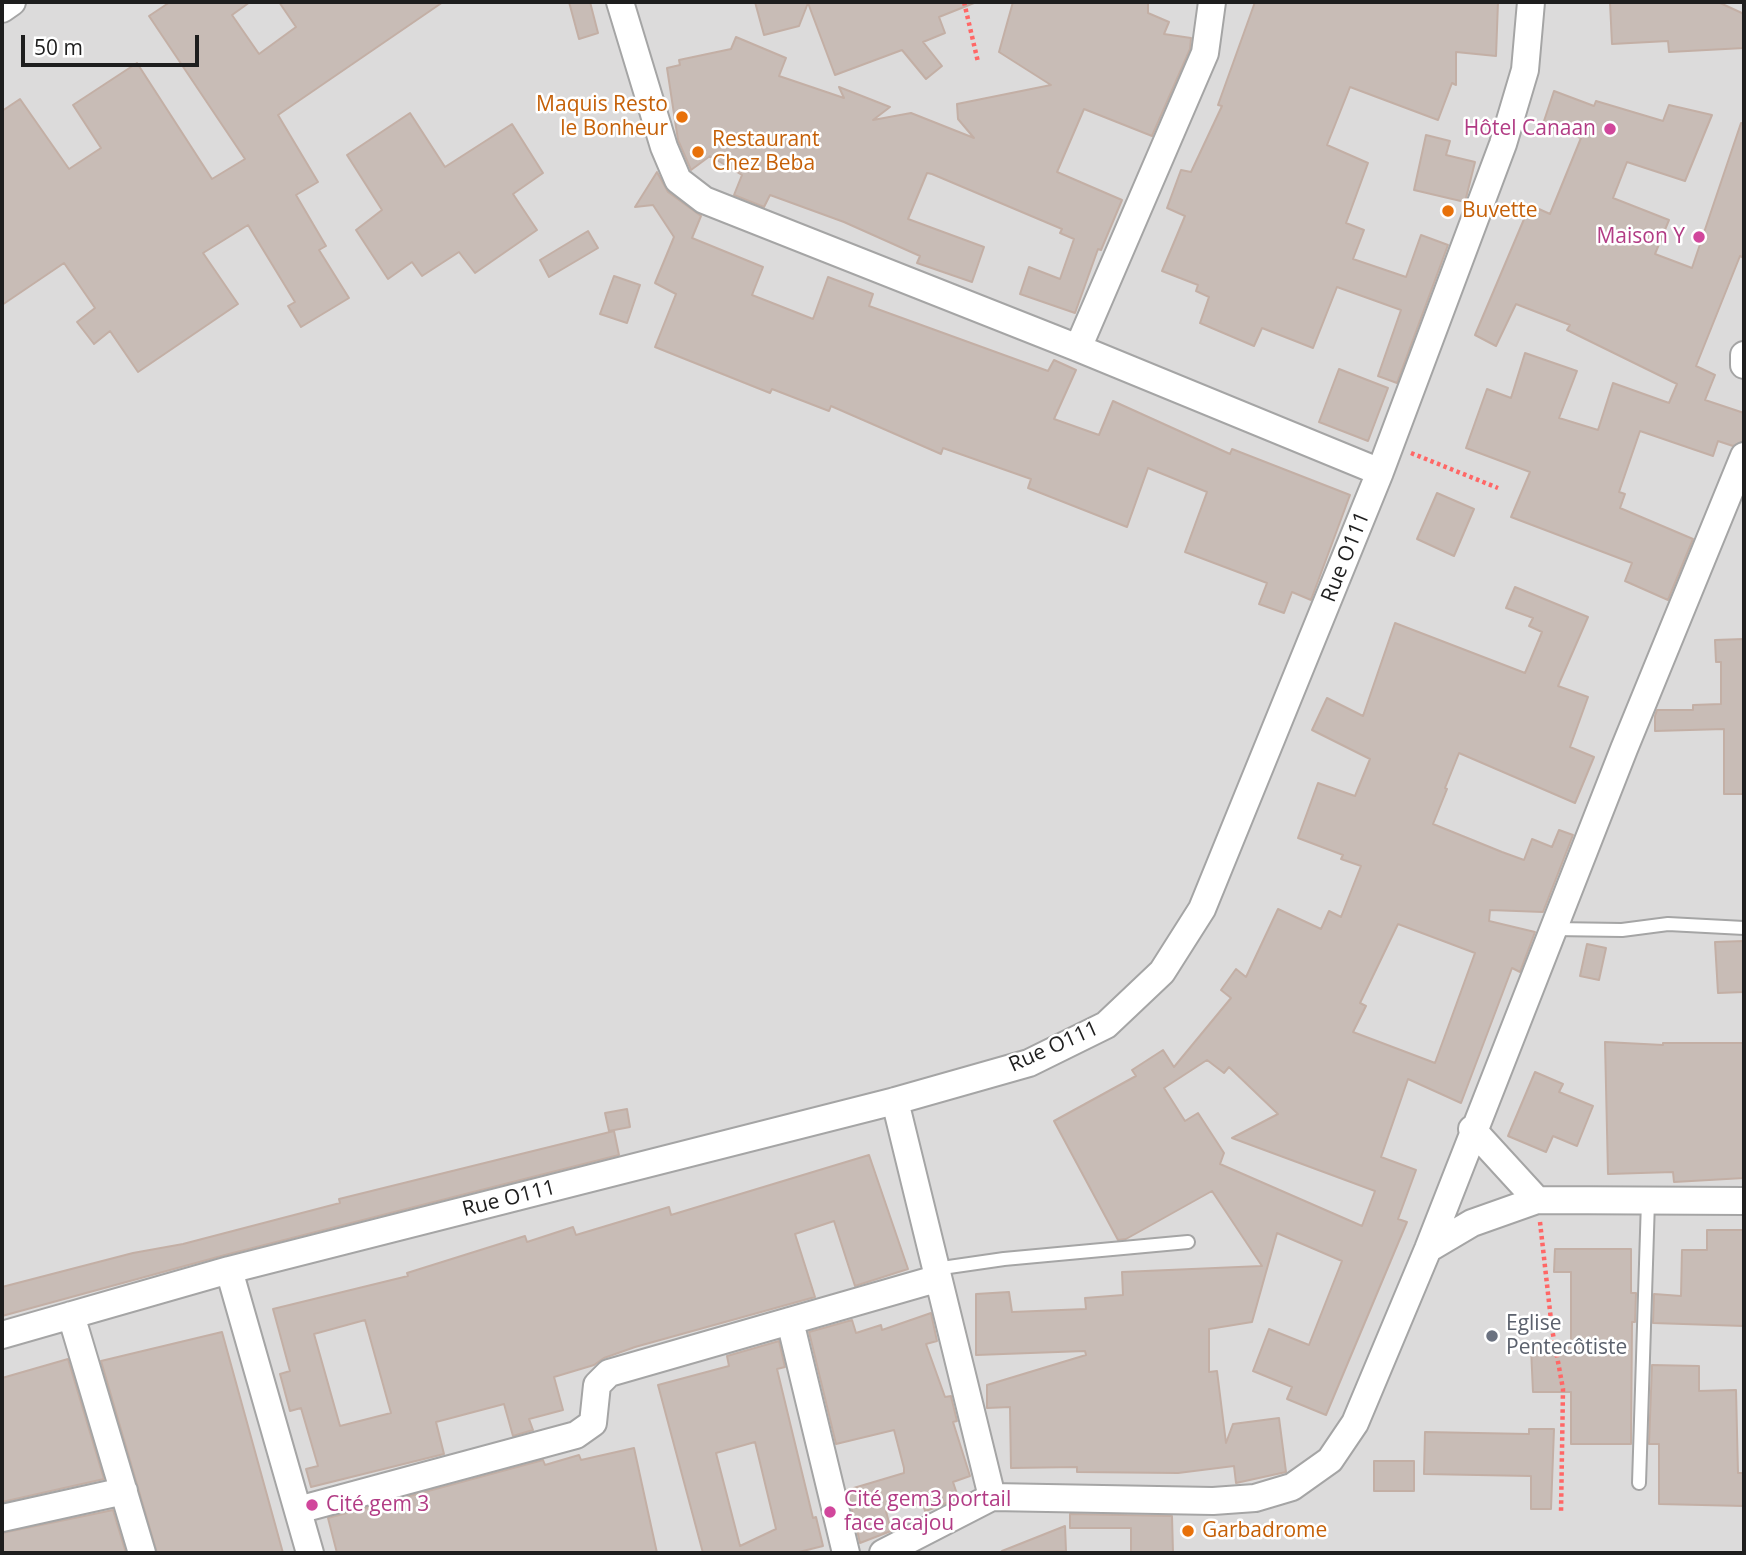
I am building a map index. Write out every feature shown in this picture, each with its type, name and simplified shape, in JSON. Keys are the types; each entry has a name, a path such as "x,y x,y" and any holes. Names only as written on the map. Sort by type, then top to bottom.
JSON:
{"street":[{"path":"2,9 12,2"},
{"path":"620,2 664,147 678,180 704,200 1078,348 1380,472"},
{"path":"1078,348 1205,53 1212,2"},
{"name":"Rue O111","path":"2,1335 229,1270 895,1101 1030,1063 1106,1025 1162,972 1202,909 1380,472 1503,144 1525,69 1531,2"},
{"path":"1744,355 1744,365"},
{"path":"883,1553 992,1497 1213,1501 1255,1498 1292,1487 1330,1460 1355,1423 1427,1249 1472,1129 1744,456"},
{"path":"895,1101 935,1274 992,1497"},
{"path":"1472,1129 1537,1200"},
{"path":"1427,1249 1472,1223 1537,1200 1744,1201"},
{"path":"229,1270 310,1553"},
{"path":"298,1510 576,1435 593,1423 597,1385 609,1373 790,1321 935,1274"},
{"path":"71,1315 142,1553"},
{"path":"790,1321 846,1553"},
{"path":"2,1518 124,1491"}],"lane":[{"path":"1552,929 1622,930 1668,923 1744,928"},
{"path":"1639,1483 1648,1200"},
{"path":"935,1274 1004,1259 1188,1242"}],"path":[{"path":"964,2 978,62"},
{"path":"1390,445 1498,488"},
{"path":"1537,1200 1552,1329 1563,1389 1561,1513"}],"shaded area":[{"path":"2,2 1744,2 1744,1553 2,1553"}],"building":[{"path":"170,2 250,2 232,15 259,54 296,27 279,2 443,2 278,115 318,182 296,195 326,246 319,250 349,298 301,327 288,306 295,302 248,225 203,253 238,304 138,372 110,331 94,344 77,322 95,308 64,263 2,305 2,111 20,99 69,169 101,148 73,105 137,63 212,179 245,159 149,16"},
{"path":"569,2 590,2 598,33 579,39"},
{"path":"755,2 974,3 939,17 945,33 923,42 942,66 926,79 902,50 835,75 808,3 799,26 764,35"},
{"path":"1013,2 1148,2 1148,13 1169,22 1164,34 1191,38 1190,49 1152,136 1084,109 1057,172 1122,200 1101,250 1098,249 1075,313 1020,294 1029,267 1060,279 1074,239 1060,233 1062,229 932,174 927,173 908,219 984,247 972,282 917,263 920,256 844,222 770,195 764,207 734,195 742,175 710,156 691,170 678,140 667,68 680,65 679,60 731,49 736,37 786,58 779,76 844,98 839,87 890,107 873,120 911,113 974,138 958,119 957,104 1051,85 999,52"},
{"path":"1255,2 1498,2 1496,56 1456,52 1456,85 1452,83 1438,120 1350,87 1327,145 1368,163 1346,223 1364,230 1353,259 1406,277 1421,235 1448,245 1397,383 1378,376 1401,310 1337,287 1313,348 1262,328 1254,346 1200,323 1209,297 1196,291 1198,285 1162,271 1185,216 1167,208 1181,170 1191,172 1222,106 1218,105"},
{"path":"1610,2 1718,2 1744,14 1744,48 1669,52 1668,41 1612,44"},
{"path":"1554,91 1594,106 1596,101 1663,121 1669,105 1712,115 1685,181 1627,162 1613,198 1669,220 1655,254 1692,268 1741,123 1744,123 1744,258 1740,256 1696,366 1715,375 1705,400 1744,413 1744,441 1733,446 1718,441 1713,456 1640,431 1619,492 1625,494 1620,508 1693,539 1668,600 1625,581 1632,563 1511,517 1530,472 1466,448 1487,389 1511,398 1525,353 1577,371 1559,418 1598,430 1613,383 1669,403 1677,384 1567,330 1570,325 1516,304 1496,346 1475,335 1530,205 1550,214 1581,138 1543,124"},
{"path":"410,113 445,167 512,124 543,173 513,194 537,230 475,273 459,252 422,276 412,262 388,279 356,230 382,210 347,155"},
{"path":"1426,135 1450,141 1446,155 1475,162 1465,202 1414,190"},
{"path":"657,172 668,192 701,216 692,238 763,267 752,295 813,319 828,277 873,294 869,306 1048,371 1054,360 1076,370 1054,419 1099,435 1113,401 1230,454 1232,449 1350,495 1311,600 1292,592 1284,613 1259,604 1267,583 1185,552 1207,492 1148,468 1127,527 1028,488 1031,479 943,448 941,454 831,406 829,411 772,389 770,393 655,347 676,294 655,283 674,237 653,205 635,207"},
{"path":"588,231 598,248 549,277 540,260"},
{"path":"614,276 640,285 627,323 600,314"},
{"path":"1339,369 1388,388 1368,441 1319,422"},
{"path":"1437,493 1474,509 1454,556 1417,539"},
{"path":"1515,587 1588,617 1558,686 1588,697 1570,747 1594,757 1575,803 1459,753 1433,824 1524,860 1532,839 1552,847 1559,830 1573,835 1543,912 1490,910 1489,921 1535,932 1520,972 1512,968 1461,1103 1408,1079 1381,1157 1416,1170 1398,1219 1407,1222 1326,1415 1287,1399 1292,1387 1253,1371 1269,1329 1309,1345 1342,1261 1277,1233 1252,1322 1209,1329 1209,1372 1217,1371 1226,1443 1233,1424 1279,1418 1286,1472 1236,1483 1234,1466 1178,1473 1077,1472 1077,1467 1011,1468 1010,1407 987,1408 987,1385 1086,1355 1085,1351 976,1355 976,1294 1009,1292 1012,1312 1086,1309 1085,1298 1123,1295 1122,1272 1262,1266 1212,1191 1126,1239 1118,1240 1054,1121 1136,1076 1132,1070 1163,1050 1174,1067 1231,998 1221,990 1236,969 1246,977 1278,909 1321,929 1329,911 1341,917 1361,866 1341,859 1343,855 1298,838 1318,783 1355,796 1370,759 1312,730 1327,698 1363,716 1395,623 1525,673 1542,632 1529,626 1533,618 1506,608","holes":["1398,924 1475,953 1435,1063 1353,1032 1366,1006 1360,1003","1207,1060 1224,1073 1229,1067 1278,1114 1232,1138 1375,1191 1362,1226 1220,1164 1224,1153 1198,1113 1185,1121 1164,1088"]},
{"path":"1744,639 1744,794 1724,794 1724,729 1655,731 1655,716 1657,710 1693,710 1693,705 1721,704 1721,662 1716,662 1715,640"},
{"path":"1744,941 1744,992 1718,993 1715,942"},
{"path":"1587,944 1606,948 1599,980 1580,976"},
{"path":"1605,1042 1663,1045 1744,1043 1744,1178 1674,1182 1673,1172 1608,1174"},
{"path":"1535,1072 1563,1084 1559,1092 1593,1106 1577,1146 1553,1136 1546,1152 1508,1136"},
{"path":"627,1109 630,1127 609,1131 605,1113"},
{"path":"614,1131 619,1155 225,1255 2,1316 2,1287 133,1253 183,1244 340,1203 339,1199"},
{"path":"869,1155 908,1269 855,1286 834,1221 795,1234 815,1297 635,1347 604,1358 594,1365 554,1377 563,1410 529,1419 533,1430 513,1436 504,1404 436,1422 444,1454 311,1487 306,1469 318,1466 301,1408 290,1411 280,1374 290,1371 273,1309 408,1276 407,1273 525,1236 527,1242 573,1227 576,1235 669,1207 671,1215","holes":["365,1320 391,1413 340,1426 314,1334"]},
{"path":"1707,1230 1744,1230 1744,1326 1653,1323 1654,1294 1681,1296 1682,1250 1707,1250"},
{"path":"1555,1249 1631,1249 1631,1293 1636,1293 1635,1322 1632,1322 1631,1444 1571,1444 1571,1392 1533,1392 1531,1348 1571,1347 1571,1272 1554,1272"},
{"path":"931,1313 937,1341 926,1344 945,1397 951,1396 957,1421 953,1422 970,1476 953,1482 958,1497 938,1507 925,1511 922,1501 886,1511 891,1531 860,1543 847,1490 904,1473 904,1468 894,1430 836,1444 809,1332 852,1320 856,1333 881,1325 882,1330"},
{"path":"222,1332 283,1553 157,1553 101,1361"},
{"path":"779,1341 785,1367 777,1369 813,1518 816,1517 823,1546 795,1553 703,1553 658,1385 729,1366 727,1356","holes":["755,1442 776,1529 740,1546 716,1453"]},
{"path":"68,1359 104,1479 2,1502 2,1378"},
{"path":"1652,1365 1699,1366 1699,1391 1736,1390 1738,1473 1744,1473 1744,1506 1659,1504 1659,1444 1649,1444"},
{"path":"1529,1429 1554,1429 1551,1509 1531,1509 1531,1476 1424,1474 1425,1432 1529,1434"},
{"path":"634,1448 657,1553 337,1553 328,1518 543,1460 545,1465 579,1455 581,1460"},
{"path":"1374,1461 1414,1461 1414,1491 1374,1491"},
{"path":"113,1510 126,1553 2,1553 2,1533"},
{"path":"1070,1514 1172,1516 1173,1553 1131,1553 1131,1528 1070,1528"},
{"path":"1065,1526 1066,1551 1002,1551"}],"place":[{"name":"Maquis Resto le Bonheur","path":"682,117"},
{"name":"Hôtel Canaan","path":"1610,129"},
{"name":"Restaurant Chez Beba","path":"698,152"},
{"name":"Buvette","path":"1448,211"},
{"name":"Maison Y","path":"1699,237"},
{"name":"Eglise Pentecôtiste","path":"1492,1336"},
{"name":"Cité gem 3","path":"312,1505"},
{"name":"Cité gem3 portail face acajou","path":"830,1512"},
{"name":"Garbadrome","path":"1188,1531"}]}
